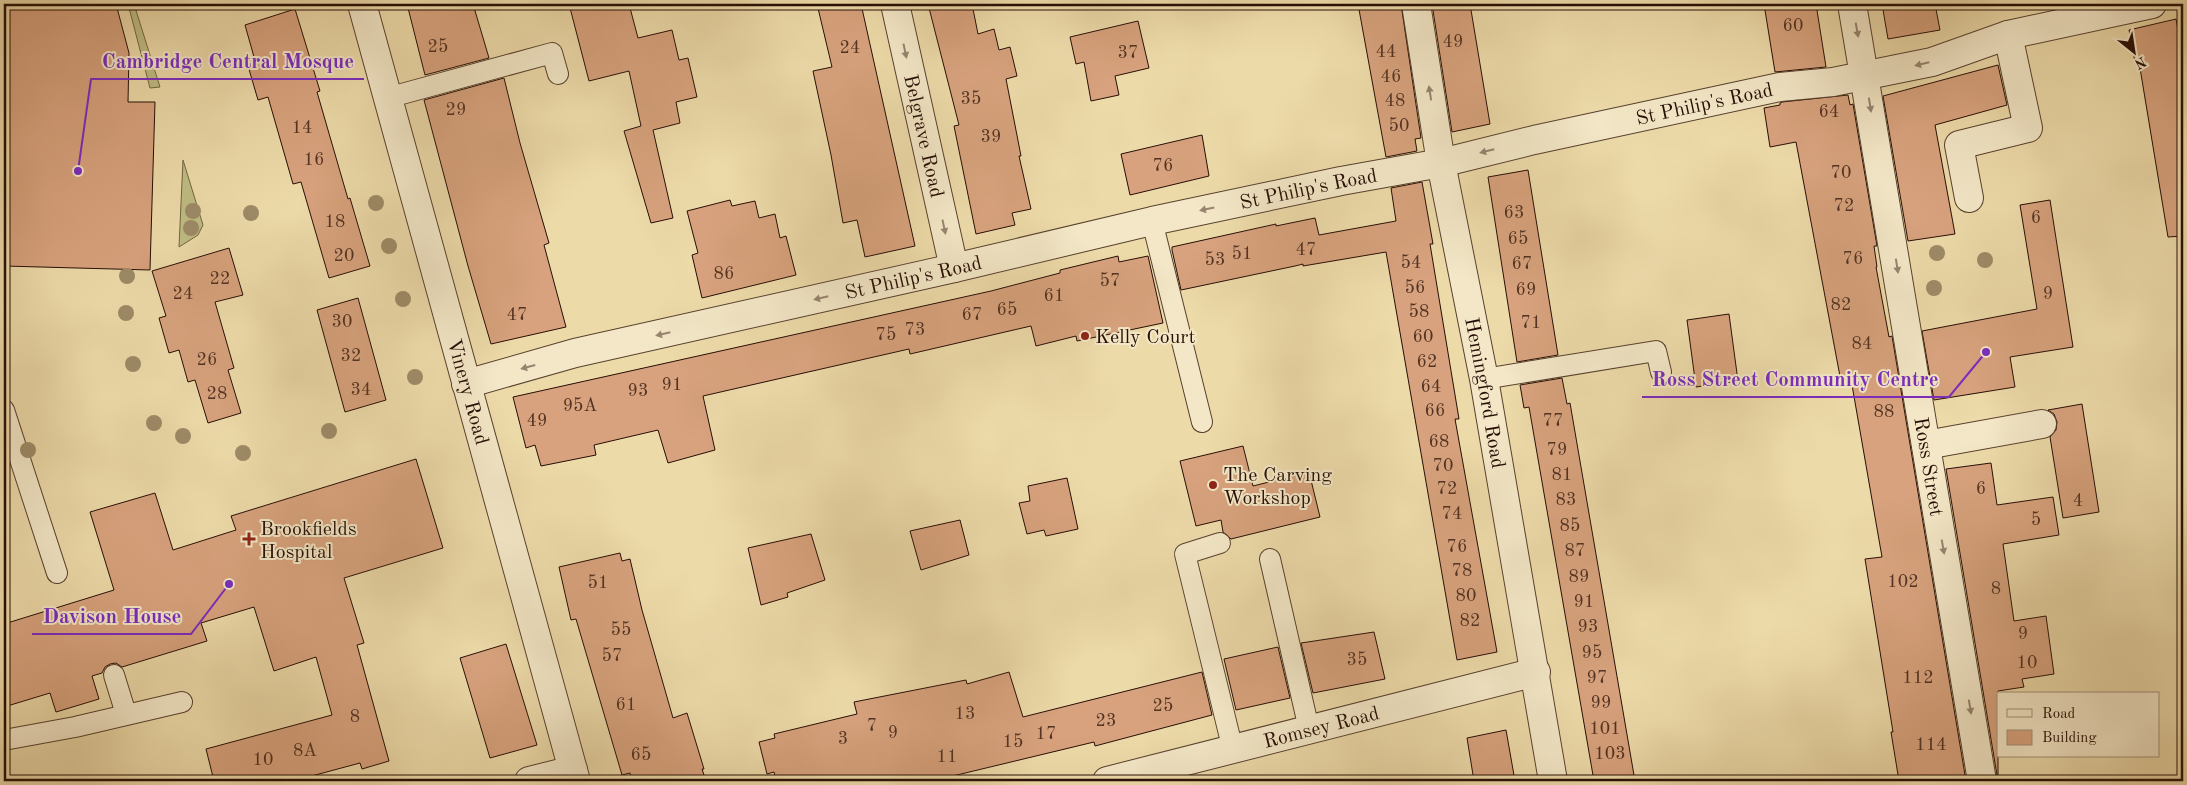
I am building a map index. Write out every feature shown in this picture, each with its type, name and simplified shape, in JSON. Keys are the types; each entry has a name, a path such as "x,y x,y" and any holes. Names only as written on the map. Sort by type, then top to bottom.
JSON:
{"street":[{"name":"Vinery Road","path":"362,4 575,776"},
{"name":"Belgrave Road","path":"895,4 954,268"},
{"name":"Hemingford Road","path":"1416,4 1439,152 1484,379 1536,672 1553,781"},
{"name":"Ross Street","path":"1852,4 1866,77 1982,781"},
{"name":"St Philip's Road","path":"466,384 575,353 954,268 1152,221 1340,181 1439,152 1534,140 1780,87 1866,77 1932,62 2008,35 2152,4"},
{"path":"1968,198 1959,145 2028,128 2008,35"},
{"path":"1926,445 2042,424"},
{"name":"Romsey Road","path":"1106,781 1536,672"},
{"path":"529,781 575,776"}],"lane":[{"path":"387,98 552,53 558,74"},
{"path":"1152,221 1202,422"},
{"path":"1484,379 1656,351 1660,372"},
{"path":"4,410 57,573"},
{"path":"1220,543 1184,554 1233,750"},
{"path":"1270,558 1309,729"},
{"path":"114,675 126,714"},
{"path":"4,740 75,727 182,702"}],"shaded area":[{"path":"128,4 134,4 160,87 150,88"},
{"path":"183,160 203,225 198,235 179,247"}],"building":[{"path":"4,4 116,4 129,53 128,102 155,102 150,270 4,266"},
{"path":"407,4 473,4 489,58 425,75"},
{"path":"569,4 629,4 638,38 672,30 679,60 688,58 697,97 676,102 680,123 653,130 673,218 651,223 624,131 641,126 629,71 589,81"},
{"path":"817,4 861,4 915,246 865,257 857,220 843,223 813,71 832,67"},
{"path":"928,4 972,4 978,34 994,29 999,50 1010,47 1017,76 1006,79 1021,156 1019,156 1031,209 1012,213 1015,225 976,234 954,126 959,125"},
{"path":"1358,4 1401,4 1421,138 1415,139 1417,151 1386,157"},
{"path":"1432,4 1470,4 1490,124 1452,132"},
{"path":"1764,4 1816,4 1826,67 1775,72"},
{"path":"1882,4 1935,4 1940,30 1888,39"},
{"path":"295,9 320,91 317,92 348,199 350,198 370,266 329,278 301,182 293,184 268,97 258,100 246,59 254,57 245,25"},
{"path":"2176,19 2183,57 2183,236 2168,237 2139,62 2135,62 2129,30"},
{"path":"1138,21 1149,68 1115,76 1119,95 1091,101 1084,62 1076,64 1070,37"},
{"path":"1998,65 2007,105 1935,125 1955,234 1908,241 1883,96"},
{"path":"504,78 520,143 549,243 544,245 566,327 491,344 468,266 424,100"},
{"path":"1848,95 1850,105 1853,104 1877,246 1874,246 1876,267 1889,337 1892,336 1966,781 1899,781 1865,559 1882,557 1852,385 1842,387 1796,142 1770,147 1764,108 1780,105 1782,102"},
{"path":"1202,135 1209,176 1130,195 1121,154"},
{"path":"1528,170 1558,355 1517,362 1488,177"},
{"path":"1422,182 1433,244 1430,244 1459,419 1455,419 1497,652 1457,660 1386,252 1303,266 1303,264 1181,290 1172,250 1172,247 1276,224 1276,226 1315,218 1319,235 1396,221 1391,188"},
{"path":"730,200 732,206 755,201 759,218 775,214 780,238 786,236 796,275 702,298 692,255 698,253 687,211"},
{"path":"2050,200 2073,347 2010,357 2015,387 1934,400 1922,331 2037,309 2020,205"},
{"path":"229,248 243,295 215,302 234,368 228,370 241,413 208,423 195,380 188,382 179,350 169,353 159,318 166,316 152,271"},
{"path":"1118,256 1119,262 1148,256 1163,323 1077,341 1076,336 1036,346 1031,326 910,354 909,349 703,396 715,450 668,463 658,430 594,445 596,455 541,466 535,445 526,448 513,397 991,291 1060,273 1060,270"},
{"path":"358,298 386,400 345,412 317,310"},
{"path":"1729,314 1738,381 1696,387 1687,320"},
{"path":"1562,378 1567,404 1570,403 1635,781 1594,781 1529,407 1524,408 1520,385"},
{"path":"2082,404 2099,512 2063,518 2050,437 2056,430 2057,422 2054,414 2048,410"},
{"path":"1243,446 1253,486 1309,472 1320,517 1231,539 1223,532 1221,520 1196,526 1180,461"},
{"path":"416,459 443,548 344,578 364,643 357,645 389,761 362,769 360,763 293,781 214,781 206,749 332,715 316,657 274,671 254,607 201,623 207,641 122,667 116,663 110,664 105,667 102,673 92,676 99,699 56,712 50,693 4,707 4,624 114,590 90,512 155,493 173,550 236,530 231,516"},
{"path":"1991,463 1997,505 2053,497 2059,535 2003,544 2014,621 2046,616 2054,674 2022,679 2024,687 1997,692 1998,781 1946,469"},
{"path":"1067,478 1078,529 1046,536 1044,530 1027,534 1019,503 1030,501 1028,486"},
{"path":"960,520 969,555 921,570 910,531"},
{"path":"811,534 825,580 787,593 788,597 761,605 748,548"},
{"path":"620,553 622,561 630,559 642,610 673,718 687,713 706,781 632,781 630,773 622,775 576,619 571,620 559,567"},
{"path":"1374,632 1385,679 1313,693 1301,643"},
{"path":"506,644 537,745 490,758 460,658"},
{"path":"1278,647 1290,698 1236,710 1224,659"},
{"path":"1009,672 1023,717 1202,672 1212,715 1095,746 1094,742 932,781 776,781 774,772 767,774 759,742 775,738 774,734 857,714 854,702 966,680 967,684"},
{"path":"1506,730 1515,781 1474,781 1467,738"}],"place":[{"name":"Cambridge Central Mosque","path":"78,171"},
{"name":"Kelly Court","path":"1085,336"},
{"name":"Ross Street Community Centre","path":"1986,352"},
{"name":"The Carving Workshop","path":"1213,485"},
{"name":"Brookfields Hospital","path":"249,539"},
{"name":"Davison House","path":"229,584"}]}
